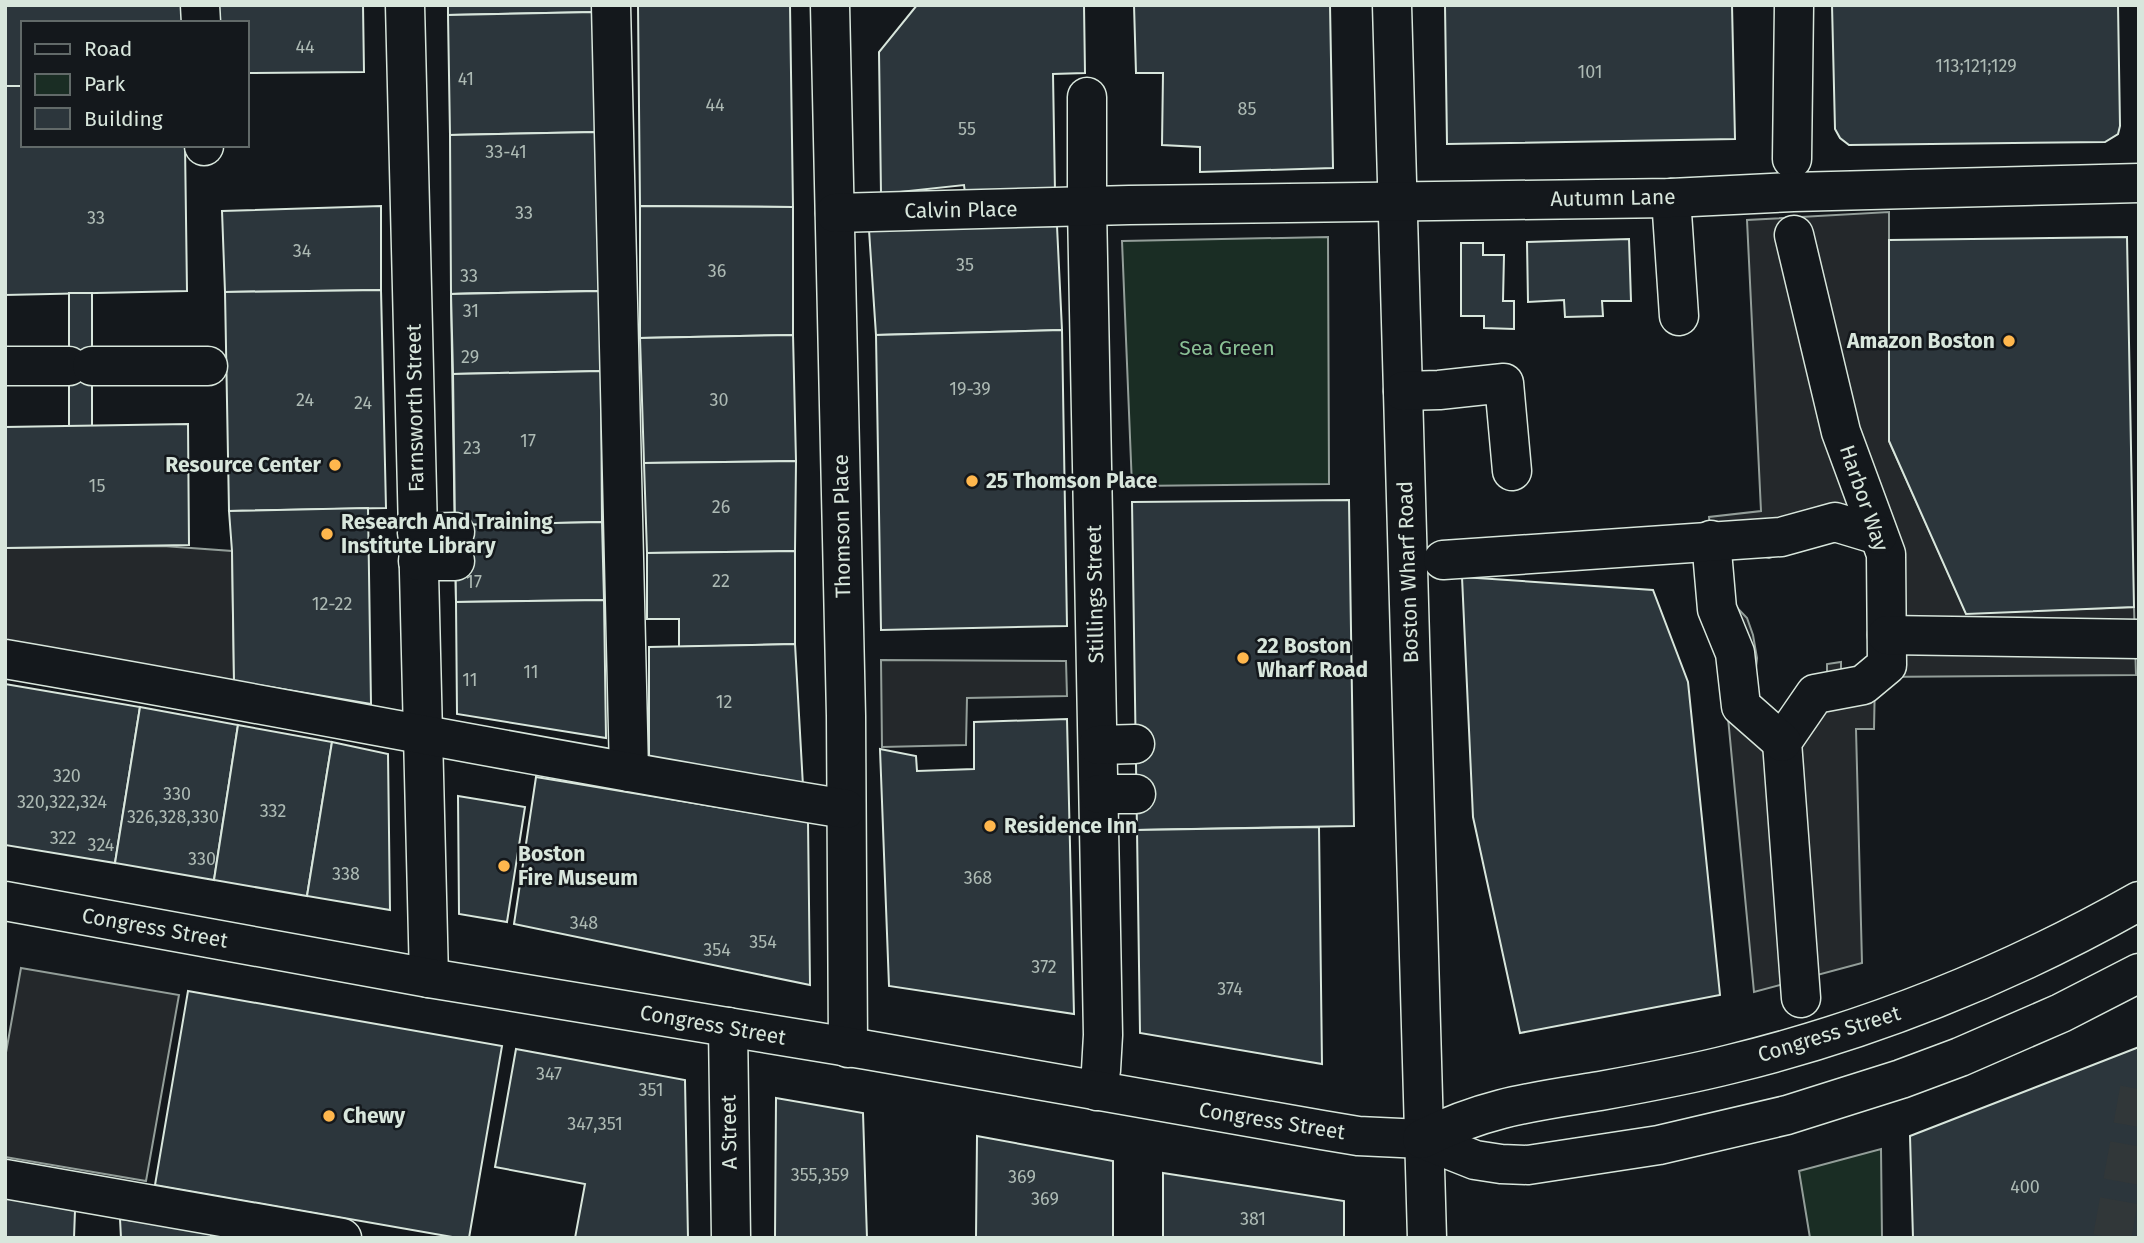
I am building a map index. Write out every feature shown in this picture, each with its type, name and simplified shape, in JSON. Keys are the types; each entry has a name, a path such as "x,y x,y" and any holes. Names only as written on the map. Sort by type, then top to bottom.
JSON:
{"street":[{"name":"Farnsworth Street","path":"405,5 429,978"},
{"path":"611,5 629,772"},
{"name":"Thomson Place","path":"830,5 846,809 848,1048"},
{"name":"Boston Wharf Road","path":"1392,5 1422,1139 1427,1238"},
{"path":"1792,159 1794,5"},
{"name":"Stillings Street","path":"1087,97 1087,207 1117,769 1101,1070 1097,1091"},
{"name":"Autumn Lane","path":"1087,207 1671,198 2139,183"},
{"path":"1671,198 1679,316"},
{"name":"Calvin Place","path":"835,213 1087,207"},
{"name":"Harbor Way","path":"1782,742 1815,694 1863,685 1887,665 1885,554 1842,432 1794,235"},
{"path":"5,366 208,366"},
{"path":"1403,391 1504,383 1513,471"},
{"path":"1443,560 1781,537 1835,522 1878,535"},
{"path":"417,535 455,534 417,535"},
{"path":"1711,540 1717,609 1735,653 1741,706 1782,742 1801,998"},
{"path":"1887,635 2139,639"},
{"path":"5,659 215,695 421,736 846,809"},
{"name":"Congress Street","path":"1422,1139 1453,1124 1508,1106 1703,1071 1787,1050 1854,1029 1971,985 2139,901"},
{"name":"Congress Street","path":"7,910 728,1027 1358,1136 1422,1139 1475,1160 1502,1164 1528,1164 1659,1145 1723,1132 1842,1099 1960,1057 2061,1013 2139,973"},
{"name":"A Street","path":"728,1027 731,1238"},
{"path":"5,1179 342,1238"}],"green space":[{"name":"Sea Green","path":"1328,237 1329,484 1132,486 1122,241"},
{"path":"1881,1149 1882,1238 1810,1238 1799,1171"}],"shaded area":[{"path":"1889,212 1889,441 1966,613 2134,607 2136,675 1875,677 1874,729 1856,729 1862,963 1754,992 1709,517 1761,511 1747,220","holes":["1826,540 1861,546 1872,562 1872,668 1841,679 1841,662 1827,664 1827,677 1775,718 1753,698 1757,658 1753,635 1747,618 1724,594 1730,558 1758,555 1769,558"]},
{"path":"163,546 232,551 234,681 5,644 5,548"},
{"path":"881,660 1066,661 1067,696 967,698 966,745 882,747"},
{"path":"21,968 179,995 146,1181 5,1157 5,1058"}],"building":[{"path":"5,5 183,5 183,21 21,21 21,86 5,86"},
{"path":"219,5 363,5 364,72 248,73 248,21 219,21"},
{"path":"448,5 595,5 595,12 448,15"},
{"path":"638,5 790,5 793,207 640,206"},
{"path":"917,5 1084,5 1085,73 1053,74 1055,192 965,193 964,185 881,194 879,52"},
{"path":"1134,5 1330,5 1333,168 1200,172 1200,147 1162,145 1163,73 1136,73"},
{"path":"1445,5 1732,5 1735,139 1447,144"},
{"path":"1832,5 2118,5 2118,134 2105,142 1849,145 1840,138 1835,129"},
{"path":"595,12 597,132 450,135 448,15"},
{"path":"5,86 21,86 21,147 185,147 187,291 5,295"},
{"path":"597,132 599,291 451,294 450,135"},
{"path":"381,206 381,290 225,292 222,211"},
{"path":"640,206 793,207 793,335 640,338"},
{"path":"1057,226 1062,330 876,335 869,230"},
{"name":"Amazon Boston","path":"2127,237 2134,607 1966,614 1889,441 1889,240"},
{"path":"1629,239 1631,301 1602,301 1603,316 1565,317 1564,300 1528,302 1527,242"},
{"path":"1461,243 1483,243 1483,255 1504,255 1503,301 1514,301 1514,329 1484,328 1484,316 1461,316"},
{"path":"381,290 386,508 229,511 225,292"},
{"path":"599,291 604,600 456,602 451,294"},
{"path":"599,291 601,371 453,374 451,294"},
{"path":"69,293 92,293 92,426 69,426"},
{"name":"25 Thomson Place","path":"1062,330 1067,626 881,630 876,335"},
{"path":"793,335 796,461 644,463 640,338"},
{"path":"601,371 602,522 455,525 453,374"},
{"path":"188,424 189,545 5,548 5,427"},
{"path":"796,461 795,551 647,553 644,463"},
{"name":"22 Boston Wharf Road","path":"1349,500 1354,826 1137,830 1132,502"},
{"path":"368,508 371,704 234,681 229,511"},
{"path":"602,522 604,600 456,602 455,525"},
{"path":"795,551 795,644 679,647 679,619 647,619 647,553"},
{"path":"1462,577 1653,590 1688,682 1720,995 1520,1033 1473,817"},
{"path":"604,600 606,738 457,714 456,602"},
{"path":"795,644 803,786 649,758 649,647"},
{"path":"5,684 140,707 115,863 5,845"},
{"path":"140,707 238,725 214,880 115,863"},
{"path":"1067,719 1074,1014 889,986 880,749 916,756 917,771 974,769 974,722"},
{"path":"238,725 332,742 307,896 214,880"},
{"path":"332,742 388,754 390,910 307,896"},
{"path":"536,777 808,822 810,985 514,924"},
{"name":"Boston Fire Museum","path":"458,796 525,807 507,922 459,914"},
{"path":"1319,827 1322,1064 1140,1033 1137,830"},
{"name":"Chewy","path":"188,991 502,1046 469,1238 155,1185"},
{"path":"2139,1047 2139,1238 1913,1238 1910,1136"},
{"path":"516,1049 685,1080 688,1238 575,1238 585,1184 495,1167"},
{"path":"776,1098 863,1113 867,1238 775,1238"},
{"path":"977,1136 1113,1161 1113,1238 976,1238"},
{"path":"1163,1173 1344,1201 1344,1238 1163,1238"},
{"path":"5,1194 75,1210 74,1238 5,1238"},
{"path":"120,1219 211,1231 211,1238 121,1238"}],"tunnel":[{"path":"2112,1238 2139,1089"}],"place":[{"name":"Amazon Boston","path":"2009,341"},
{"name":"Resource Center","path":"335,465"},
{"name":"25 Thomson Place","path":"972,481"},
{"name":"Research And Training Institute Library","path":"327,534"},
{"name":"22 Boston Wharf Road","path":"1243,658"},
{"name":"Residence Inn","path":"990,826"},
{"name":"Boston Fire Museum","path":"504,866"},
{"name":"Chewy","path":"329,1116"}]}
